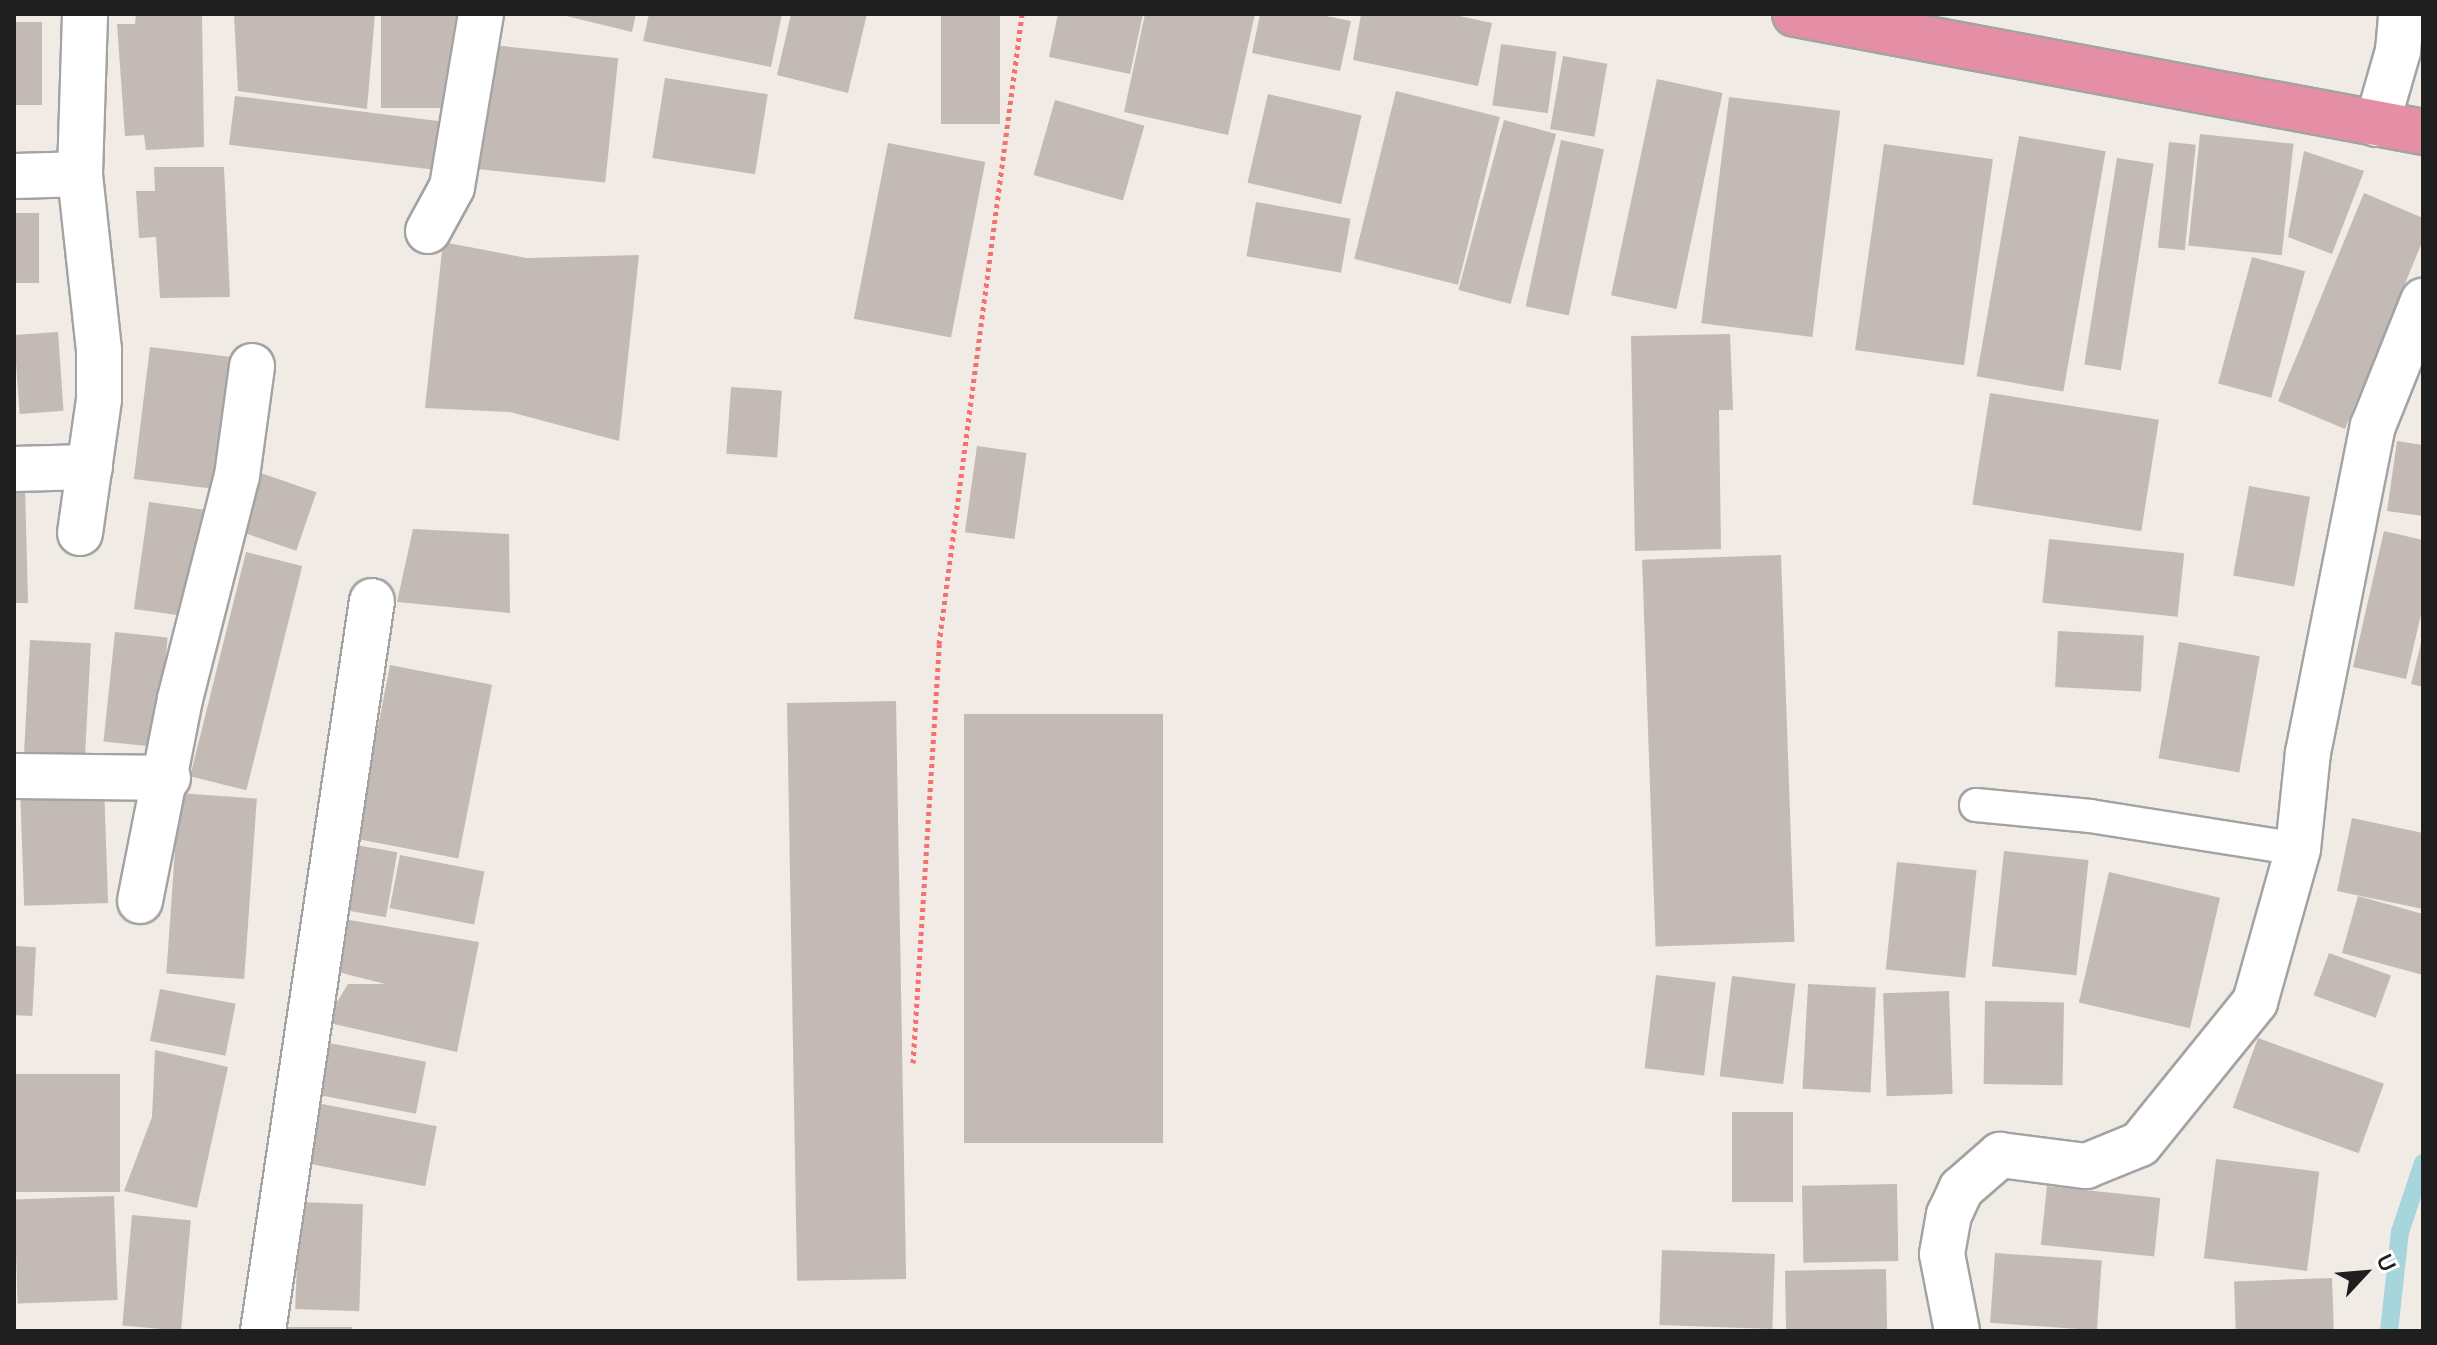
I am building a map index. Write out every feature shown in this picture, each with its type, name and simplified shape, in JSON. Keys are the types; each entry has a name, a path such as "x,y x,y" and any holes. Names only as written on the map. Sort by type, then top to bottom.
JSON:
{"highway":[{"path":"1795,14 2423,132"}],"street":[{"path":"80,533 90,467 99,350 80,174 85,14"},
{"path":"428,231 452,187 481,14"},
{"path":"2377,124 2398,51 2401,14"},
{"path":"14,176 80,174"},
{"path":"1957,1331 1942,1254 1949,1215 1961,1189 2000,1155 2086,1166 2140,1144 2255,1002 2298,849 2308,753 2373,426 2423,301"},
{"path":"140,901 168,778 180,699 237,476 252,366"},
{"path":"14,469 90,467"},
{"path":"263,1331 372,601"},
{"path":"14,776 168,778"}],"lane":[{"path":"1976,805 2090,816 2298,849"}],"path":[{"path":"913,1063 939,644 1022,14"}],"building":[{"path":"136,14 202,14 204,147 146,150 144,135 125,136 117,24 135,24"},
{"path":"234,14 375,14 367,109 238,91"},
{"path":"381,14 463,14 463,108 381,108"},
{"path":"558,14 636,14 632,32"},
{"path":"649,14 782,14 771,67 643,41"},
{"path":"791,14 867,14 848,93 777,75"},
{"path":"941,14 1000,14 1000,124 941,124"},
{"path":"1058,14 1143,14 1130,74 1049,57"},
{"path":"1145,14 1255,14 1228,135 1124,112"},
{"path":"1260,14 1316,14 1351,21 1340,71 1252,53"},
{"path":"1361,14 1450,14 1492,23 1478,86 1353,60"},
{"path":"14,22 42,22 42,105 14,105"},
{"path":"483,44 618,58 605,183 470,168"},
{"path":"1501,44 1556,52 1548,113 1492,105"},
{"path":"1563,56 1607,64 1594,137 1550,129"},
{"path":"665,78 768,94 755,174 652,158"},
{"path":"1657,79 1723,93 1677,309 1611,295"},
{"path":"1396,91 1500,117 1458,285 1354,259"},
{"path":"1268,94 1362,116 1341,204 1248,183"},
{"path":"235,96 452,123 446,171 229,145"},
{"path":"1729,97 1840,111 1812,337 1701,323"},
{"path":"1055,100 1144,126 1123,201 1034,175"},
{"path":"1504,120 1556,134 1511,304 1458,290"},
{"path":"2200,134 2293,144 2282,255 2188,245"},
{"path":"2019,136 2106,151 2063,392 1977,376"},
{"path":"1561,140 1604,149 1569,315 1526,306"},
{"path":"2169,142 2196,145 2185,250 2158,247"},
{"path":"888,143 985,162 951,338 854,319"},
{"path":"1884,144 1993,159 1964,365 1855,350"},
{"path":"2304,151 2364,171 2332,254 2288,237"},
{"path":"2117,158 2154,164 2121,370 2084,364"},
{"path":"154,167 224,167 230,297 160,298 156,237 139,238 136,191 155,191"},
{"path":"2364,193 2423,218 2423,240 2345,429 2278,401"},
{"path":"1256,202 1351,219 1341,273 1246,256"},
{"path":"14,213 39,213 39,283 14,283"},
{"path":"443,242 527,258 639,255 619,441 510,412 425,408"},
{"path":"2252,257 2305,271 2271,398 2218,384"},
{"path":"58,332 64,411 20,414 14,335"},
{"path":"1730,334 1733,410 1719,410 1721,549 1635,551 1631,336"},
{"path":"150,347 237,358 221,490 134,479"},
{"path":"731,387 782,391 777,457 726,454"},
{"path":"1990,393 2159,420 2141,531 1972,505"},
{"path":"2397,441 2423,445 2423,516 2387,511"},
{"path":"977,446 1027,453 1014,539 965,532"},
{"path":"255,471 316,492 296,551 235,530"},
{"path":"14,486 25,486 28,603 14,603"},
{"path":"2249,486 2310,497 2294,586 2233,576"},
{"path":"149,502 204,510 189,617 134,609"},
{"path":"413,529 509,534 510,613 397,602"},
{"path":"2384,531 2423,540 2423,606 2406,679 2353,667"},
{"path":"2049,539 2184,553 2178,617 2042,603"},
{"path":"246,552 302,566 246,790 190,776"},
{"path":"1781,555 1795,942 1656,947 1642,560"},
{"path":"2058,631 2144,636 2141,691 2055,687"},
{"path":"115,632 168,638 156,747 104,741"},
{"path":"2423,639 2423,687 2411,684"},
{"path":"30,640 91,643 85,755 24,752"},
{"path":"2179,642 2260,656 2239,772 2159,758"},
{"path":"390,665 492,685 458,859 356,839"},
{"path":"896,701 906,1279 797,1281 787,703"},
{"path":"964,714 1163,714 1163,1143 964,1143"},
{"path":"104,785 108,903 24,906 20,788"},
{"path":"179,793 257,798 244,979 166,974"},
{"path":"2352,818 2423,833 2423,909 2337,891"},
{"path":"356,845 397,852 386,917 345,910"},
{"path":"2004,851 2089,860 2076,975 1992,966"},
{"path":"400,855 484,871 474,924 390,908"},
{"path":"1897,862 1977,870 1965,978 1886,969"},
{"path":"2109,872 2220,898 2190,1028 2079,1003"},
{"path":"2358,896 2423,914 2423,975 2342,953"},
{"path":"338,918 479,942 457,1052 325,1022 348,984 385,984 330,970"},
{"path":"14,946 36,947 32,1016 14,1015"},
{"path":"2329,953 2391,976 2376,1018 2314,995"},
{"path":"1656,975 1716,982 1704,1076 1645,1068"},
{"path":"1732,976 1796,984 1783,1084 1720,1076"},
{"path":"1808,984 1876,988 1870,1092 1803,1089"},
{"path":"160,989 236,1004 225,1056 150,1041"},
{"path":"1949,991 1953,1094 1887,1096 1883,993"},
{"path":"1985,1001 2064,1002 2063,1085 1984,1084"},
{"path":"2258,1038 2384,1084 2359,1153 2233,1108"},
{"path":"319,1041 426,1062 416,1114 309,1093"},
{"path":"155,1050 228,1067 197,1208 124,1191 152,1117"},
{"path":"14,1074 120,1074 120,1192 14,1192"},
{"path":"317,1103 437,1126 425,1186 305,1163"},
{"path":"1732,1112 1793,1112 1793,1202 1732,1202"},
{"path":"2216,1159 2319,1172 2307,1271 2204,1258"},
{"path":"1897,1184 1898,1261 1803,1263 1802,1186"},
{"path":"2047,1186 2160,1198 2154,1257 2041,1245"},
{"path":"114,1196 118,1300 18,1303 14,1199"},
{"path":"299,1202 363,1204 359,1311 295,1309"},
{"path":"132,1215 191,1220 181,1331 122,1326"},
{"path":"1662,1250 1775,1254 1772,1329 1659,1325"},
{"path":"1995,1253 2102,1260 2097,1330 1990,1323"},
{"path":"1886,1269 1887,1331 1786,1331 1785,1271"},
{"path":"2332,1278 2334,1331 2236,1331 2234,1281"},
{"path":"288,1327 352,1327 352,1331 288,1331"}],"waterway":[{"path":"2389,1331 2400,1232 2423,1163"}]}
